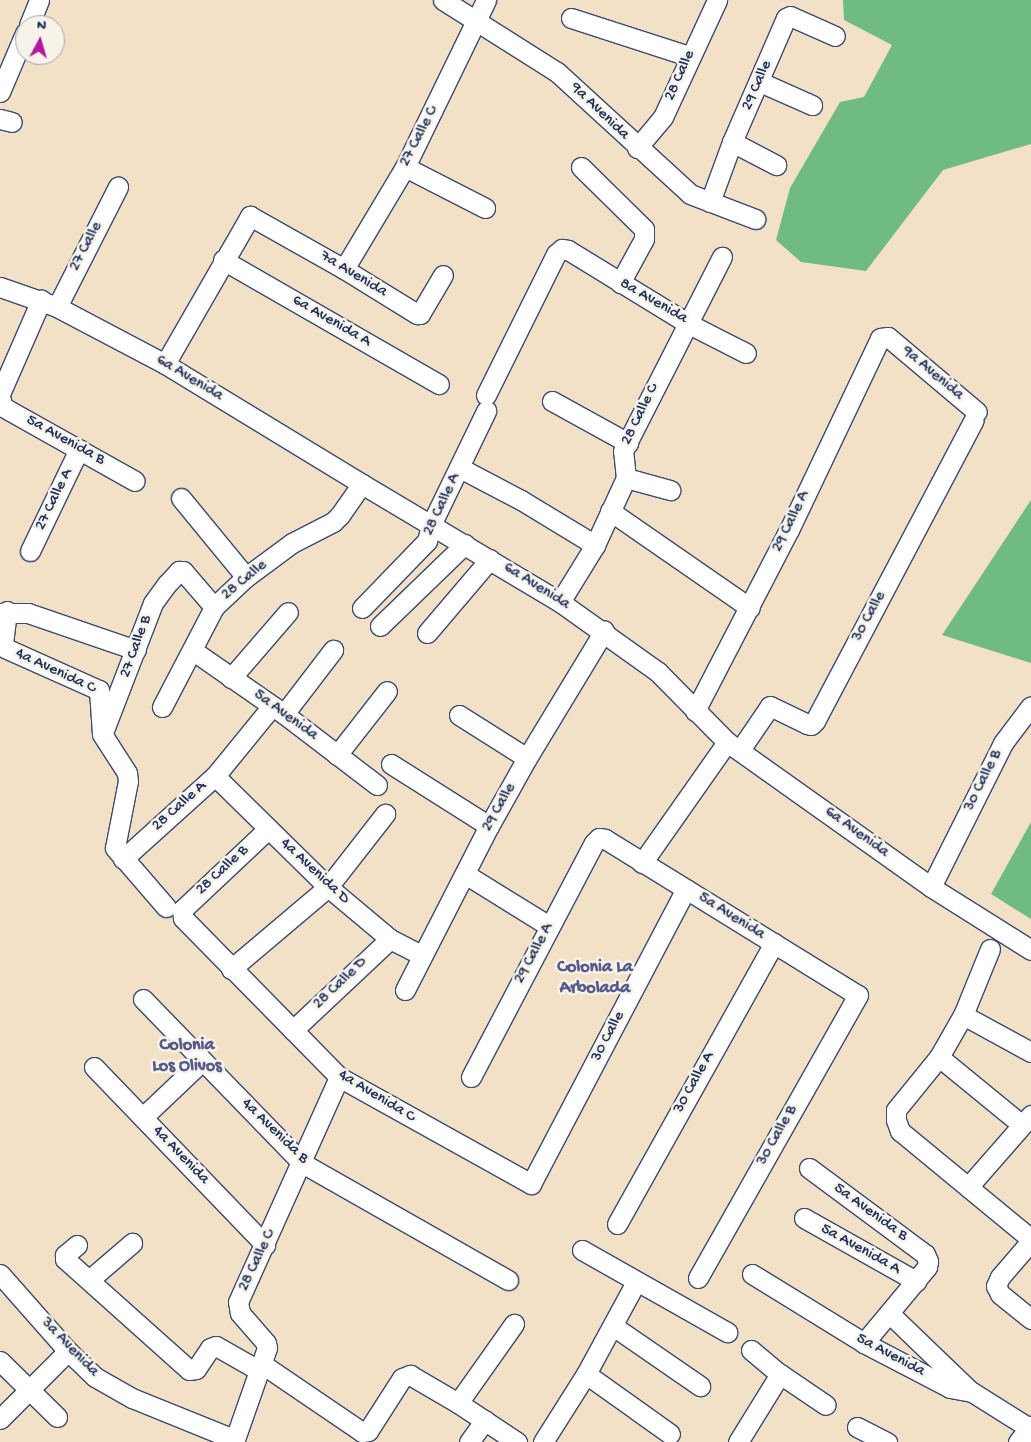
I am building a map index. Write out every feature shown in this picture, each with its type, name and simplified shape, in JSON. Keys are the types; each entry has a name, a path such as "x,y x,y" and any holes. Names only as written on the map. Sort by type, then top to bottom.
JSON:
{"street":[{"path":"33,15 39,0"},
{"name":"9a Avenida","path":"443,0 476,23 556,72 637,148 690,194 755,219"},
{"name":"27 Calle C","path":"344,269 406,167 486,0"},
{"name":"28 Calle","path":"637,148 662,117 689,56 718,0"},
{"name":"29 Calle","path":"710,202 732,142 760,82 786,18 790,16 835,36"},
{"path":"571,18 689,56"},
{"path":"0,92 15,57"},
{"path":"760,82 812,105"},
{"path":"732,142 776,165"},
{"path":"406,167 485,208"},
{"path":"581,167 644,229 646,234 620,283"},
{"name":"27 Calle","path":"49,304 118,187"},
{"name":"7a Avenida","path":"223,260 247,218 253,217 344,269 417,314 420,314 443,275"},
{"name":"8a Avenida","path":"562,249 568,250 687,322 746,353"},
{"name":"28 Calle A","path":"362,608 427,541 431,524 460,468 486,403 556,254 562,249"},
{"name":"28 Calle C","path":"626,478 622,455 687,322 722,257"},
{"path":"166,364 223,260"},
{"name":"6a Avenida A","path":"223,260 439,384"},
{"name":"6a Avenida","path":"0,287 49,304 166,364 560,602 604,631 658,672 695,711 733,746 931,887 1031,950"},
{"path":"0,396 49,304"},
{"name":"9a Avenida","path":"888,336 976,416"},
{"name":"29 Calle A","path":"695,711 750,608 880,338 888,336"},
{"name":"5a Avenida B","path":"0,396 3,407 135,481"},
{"path":"552,401 628,443"},
{"name":"30 Calle","path":"642,863 733,746 770,706 806,724 811,725 815,721 976,416"},
{"name":"27 Calle A","path":"30,551 79,449"},
{"path":"460,468 521,500 595,545"},
{"path":"560,602 595,545 626,478 670,490"},
{"name":"28 Calle","path":"162,707 214,607 246,577 292,543 333,522 362,484"},
{"path":"181,498 246,577"},
{"path":"610,511 750,608"},
{"path":"380,626 465,544"},
{"path":"427,633 490,559"},
{"name":"27 Calle B","path":"102,734 156,597 179,571 183,571 214,607"},
{"path":"3,612 28,613 136,650"},
{"name":"4a Avenida C","path":"3,612 3,644 8,650 99,690 102,734 119,760 128,781 115,842 115,848 123,859 339,1077 531,1184"},
{"path":"231,678 288,612"},
{"name":"29 Calle","path":"405,990 489,826 527,758 604,631"},
{"name":"5a Avenida","path":"192,650 278,710 377,784"},
{"path":"278,710 334,650"},
{"path":"337,755 387,691"},
{"name":"30 Calle B","path":"931,887 1003,743 1031,706"},
{"name":"28 Calle A","path":"123,859 215,776 278,710"},
{"path":"460,715 527,758"},
{"path":"391,764 489,826"},
{"name":"4a Avenida D","path":"215,776 328,888 390,939 422,955"},
{"path":"231,969 328,888 385,814"},
{"name":"28 Calle B","path":"174,910 182,910 268,829"},
{"name":"29 Calle A","path":"471,1076 594,843 599,838 604,839"},
{"name":"5a Avenida","path":"604,839 858,995"},
{"path":"465,874 549,926"},
{"name":"30 Calle","path":"531,1184 686,889"},
{"name":"28 Calle D","path":"293,1030 390,939"},
{"name":"30 Calle A","path":"617,1224 774,943"},
{"path":"990,949 963,1015 939,1057 896,1110 896,1120 900,1131 1031,1240 1000,1277 996,1286 1000,1294 1031,1319"},
{"name":"30 Calle B","path":"698,1278 858,995"},
{"name":"4a Avenida B","path":"142,999 302,1163 508,1280"},
{"path":"963,1015 1031,1052"},
{"path":"939,1057 1027,1120 968,1186"},
{"path":"143,1117 202,1061"},
{"name":"4a Avenida","path":"94,1067 266,1245"},
{"name":"28 Calle C","path":"233,1442 267,1348 266,1342 240,1313 238,1302 266,1245 339,1077"},
{"name":"5a Avenida B","path":"809,1168 925,1254 928,1261 927,1267 916,1281"},
{"name":"5a Avenida A","path":"804,1218 916,1281"},
{"path":"89,1280 132,1243"},
{"path":"77,1245 65,1255 65,1259 189,1370 196,1369 210,1348 216,1346 261,1367 356,1428 368,1431 405,1375 418,1378 458,1402 517,1442"},
{"path":"582,1250 727,1332"},
{"name":"3a Avenida","path":"0,1274 68,1351 95,1377 132,1398 226,1436 233,1442"},
{"name":"5a Avenida","path":"752,1274 864,1343 950,1388 972,1392 1027,1431"},
{"path":"864,1343 916,1281"},
{"path":"543,1442 586,1374 636,1282"},
{"path":"890,1314 972,1392"},
{"path":"458,1402 514,1324"},
{"path":"613,1326 700,1386"},
{"path":"751,1350 780,1374 826,1405"},
{"path":"0,1419 68,1351"},
{"path":"0,1360 57,1417"},
{"path":"586,1374 670,1434"},
{"path":"738,1442 780,1374"},
{"path":"469,1442 485,1420"},
{"path":"857,1427 887,1442"}],"green space":[{"path":"843,0 1031,0 1031,144 943,170 866,271 801,262 776,240 790,188 840,102 864,97 892,45 844,20"},
{"path":"1031,500 1031,663 942,635"},
{"path":"1031,822 1031,919 991,894"}],"district":[{"name":"Colonia La Arbolada","path":"595,980"},
{"name":"Colonia Los Olivos","path":"187,1057"}]}
